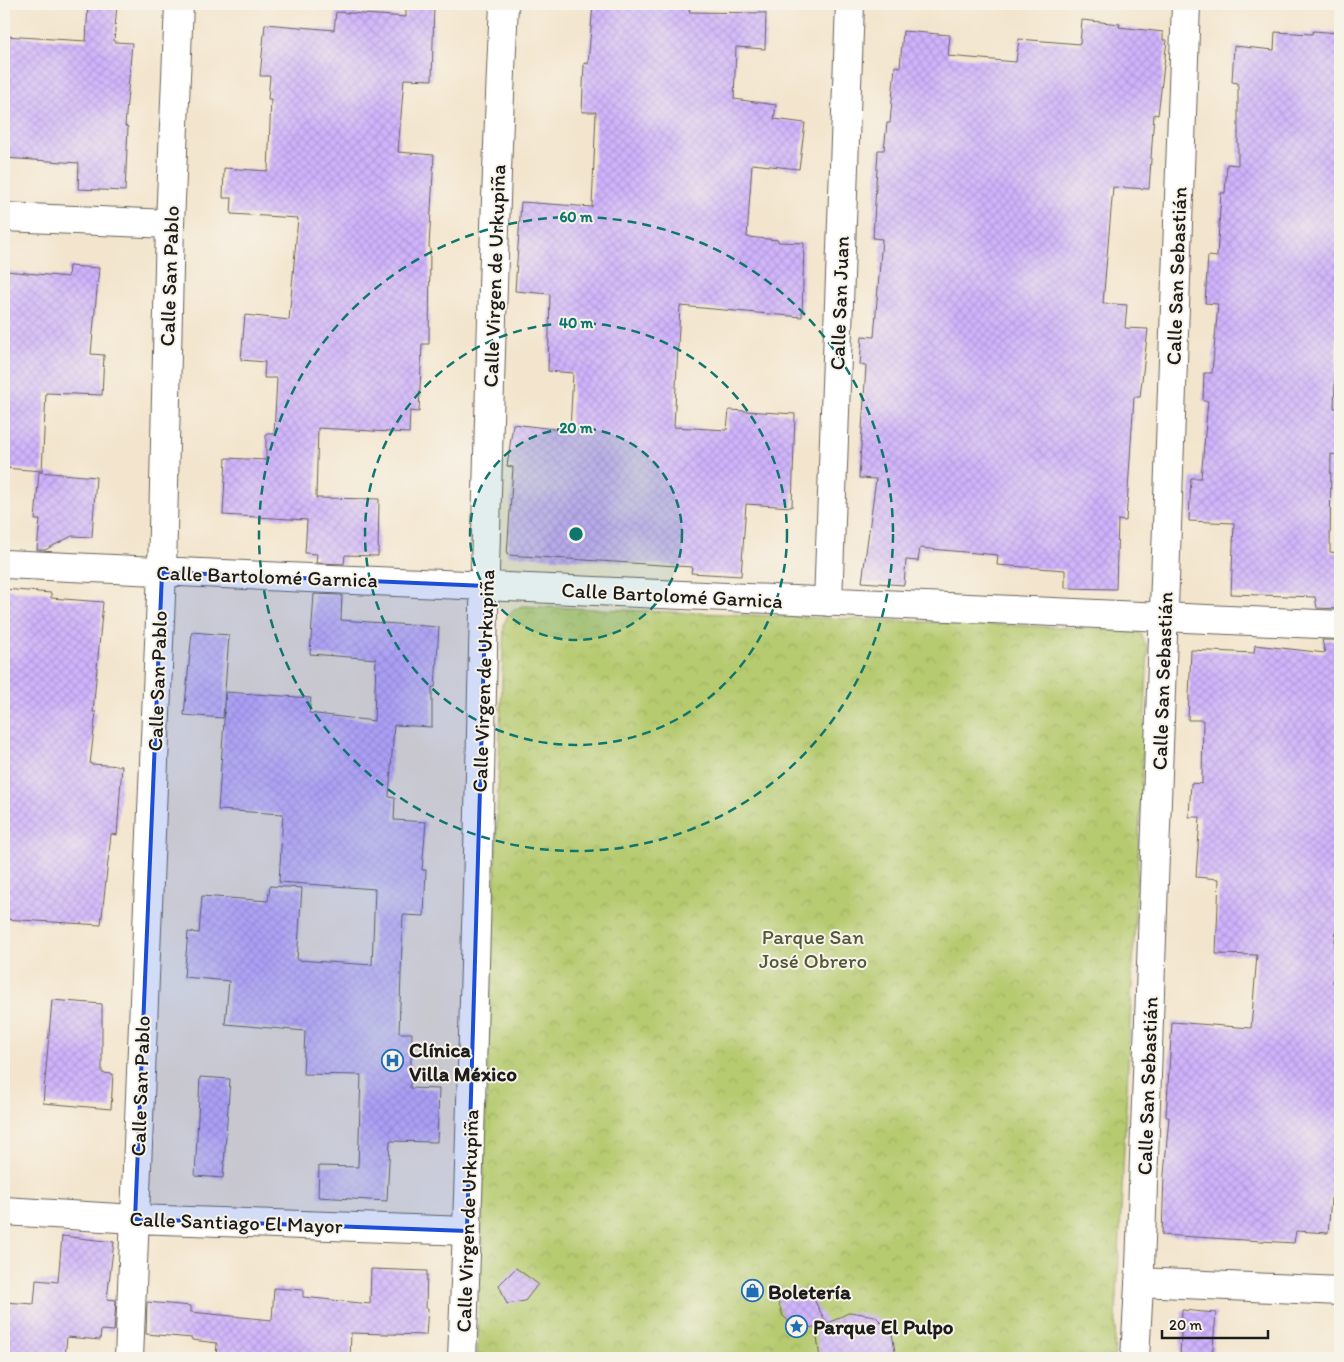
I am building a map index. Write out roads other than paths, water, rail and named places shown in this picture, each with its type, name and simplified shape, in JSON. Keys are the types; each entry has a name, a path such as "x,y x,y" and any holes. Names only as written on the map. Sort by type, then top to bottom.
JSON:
{"street":[{"name":"Calle San Pablo","path":"129,1358 162,572 170,224 179,4"},
{"name":"Calle Virgen de Urkupiña","path":"462,1358 468,1231 494,217 504,4"},
{"name":"Calle San Juan","path":"828,602 850,4"},
{"name":"Calle San Sebastián","path":"1135,1358 1186,4"},
{"path":"4,217 170,224"},
{"name":"Calle Bartolomé Garnica","path":"4,564 1340,625"},
{"name":"Calle Santiago El Mayor","path":"4,1212 135,1219 468,1231"},
{"path":"1139,1282 1340,1292"}],"place":[{"name":"Clínica Villa México","path":"393,1061"},
{"name":"Boletería","path":"752,1291"},
{"name":"Parque El Pulpo","path":"797,1326"}],"park label":[{"name":"Parque San José Obrero","path":"813,948"}]}
